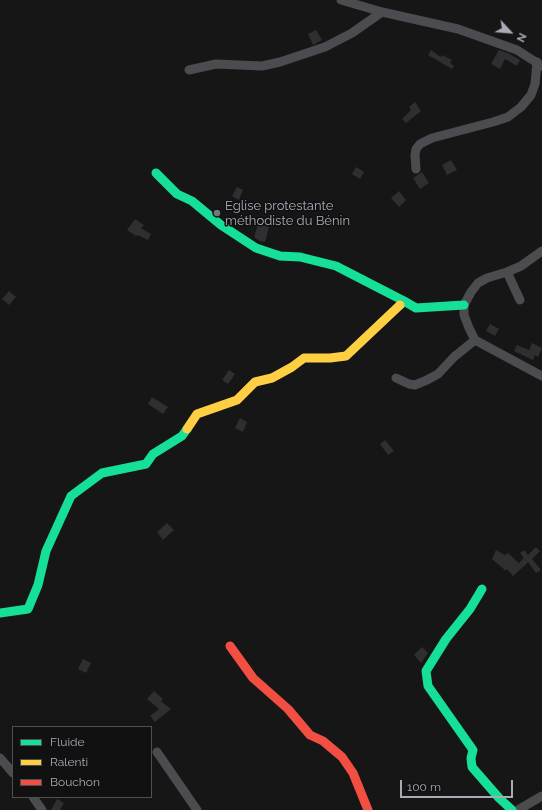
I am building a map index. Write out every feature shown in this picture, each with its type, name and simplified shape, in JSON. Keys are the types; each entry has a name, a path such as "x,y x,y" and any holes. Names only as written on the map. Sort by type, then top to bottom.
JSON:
{"street":[{"path":"342,0 382,12 458,29 517,50 540,64 531,95 521,107 508,117 500,120 432,138 420,144 414,155 416,169"},
{"path":"189,70 216,64 262,66 280,62 325,47 352,33 382,12"},
{"path":"156,172 177,194 192,201 221,225 256,248 280,256 300,257 336,266 416,308 464,305"},
{"path":"542,251 521,266 487,278 478,283 464,305 464,315 475,340 542,376"},
{"path":"507,272 520,300"},
{"path":"0,613 28,609 38,585 46,551 71,496 102,473 146,464 154,454 182,436 198,414 237,400 255,382 272,378 292,367 304,358 330,358 346,356 404,301"},
{"path":"396,378 408,384 415,384 427,380 438,374 454,357 475,340"},
{"path":"482,589 470,609 446,639 426,671 428,686 472,750 472,767 498,798 512,810"},
{"path":"230,646 252,678 288,709 310,735 323,741 342,757 352,773 368,810"},
{"path":"156,752 197,810"},
{"path":"0,758 12,772"},
{"path":"518,810 542,796"},
{"path":"34,798 42,810"}],"building":[{"path":"316,30 322,40 313,45 308,34"},
{"path":"431,50 441,57 442,55 452,60 450,63 454,66 452,69 428,55"},
{"path":"499,50 520,60 517,66 505,59 500,69 491,64"},
{"path":"415,102 421,111 406,123 402,119 411,110 409,107"},
{"path":"451,160 457,170 447,175 442,165"},
{"path":"356,167 364,172 360,179 352,174"},
{"path":"422,172 429,183 420,189 413,178"},
{"path":"237,187 243,190 239,200 232,196"},
{"path":"399,191 406,200 399,207 391,198"},
{"path":"135,219 144,225 141,228 151,234 148,240 138,235 136,236 127,230"},
{"path":"258,224 269,227 265,242 259,241 254,237"},
{"path":"9,291 16,297 9,305 2,299"},
{"path":"490,324 499,329 495,336 486,331"},
{"path":"532,343 542,348 538,357 535,355 533,360 514,351 517,345 529,350"},
{"path":"229,370 235,374 228,384 222,380"},
{"path":"152,397 168,407 163,414 148,404"},
{"path":"240,418 247,422 243,432 235,428"},
{"path":"385,440 394,451 388,455 380,444"},
{"path":"167,523 174,530 163,540 157,532"},
{"path":"536,547 540,551 532,559 541,570 536,573 528,562 523,567 519,563 524,558 520,553 524,550 528,555"},
{"path":"496,550 505,555 508,553 523,567 513,576 507,569 506,571 492,559"},
{"path":"422,647 428,653 421,663 414,655"},
{"path":"83,659 91,663 86,673 78,669"},
{"path":"154,691 163,699 161,701 171,709 155,722 150,716 159,709 147,699"},
{"path":"57,799 64,803 60,810 51,810"}],"traffic: fast":[{"path":"156,173 177,194 192,201 221,225 256,248 280,256 300,257 336,266 404,301"},
{"path":"400,305 404,301 416,308 464,305"},
{"path":"0,613 28,609 38,585 46,551 71,496 102,473 146,464 153,454 182,436 187,429"},
{"path":"482,589 470,609 446,639 426,671 428,686 473,750 471,758 472,767 499,798 512,810"}],"traffic: slow":[{"path":"187,429 197,414 237,400 255,382 272,378 292,367 304,358 330,358 346,356 400,305"}],"traffic: jam":[{"path":"230,646 253,678 288,709 310,735 323,741 342,757 353,773 368,810"}],"place":[{"name":"Eglise protestante méthodiste du Bénin","path":"217,213"}]}
